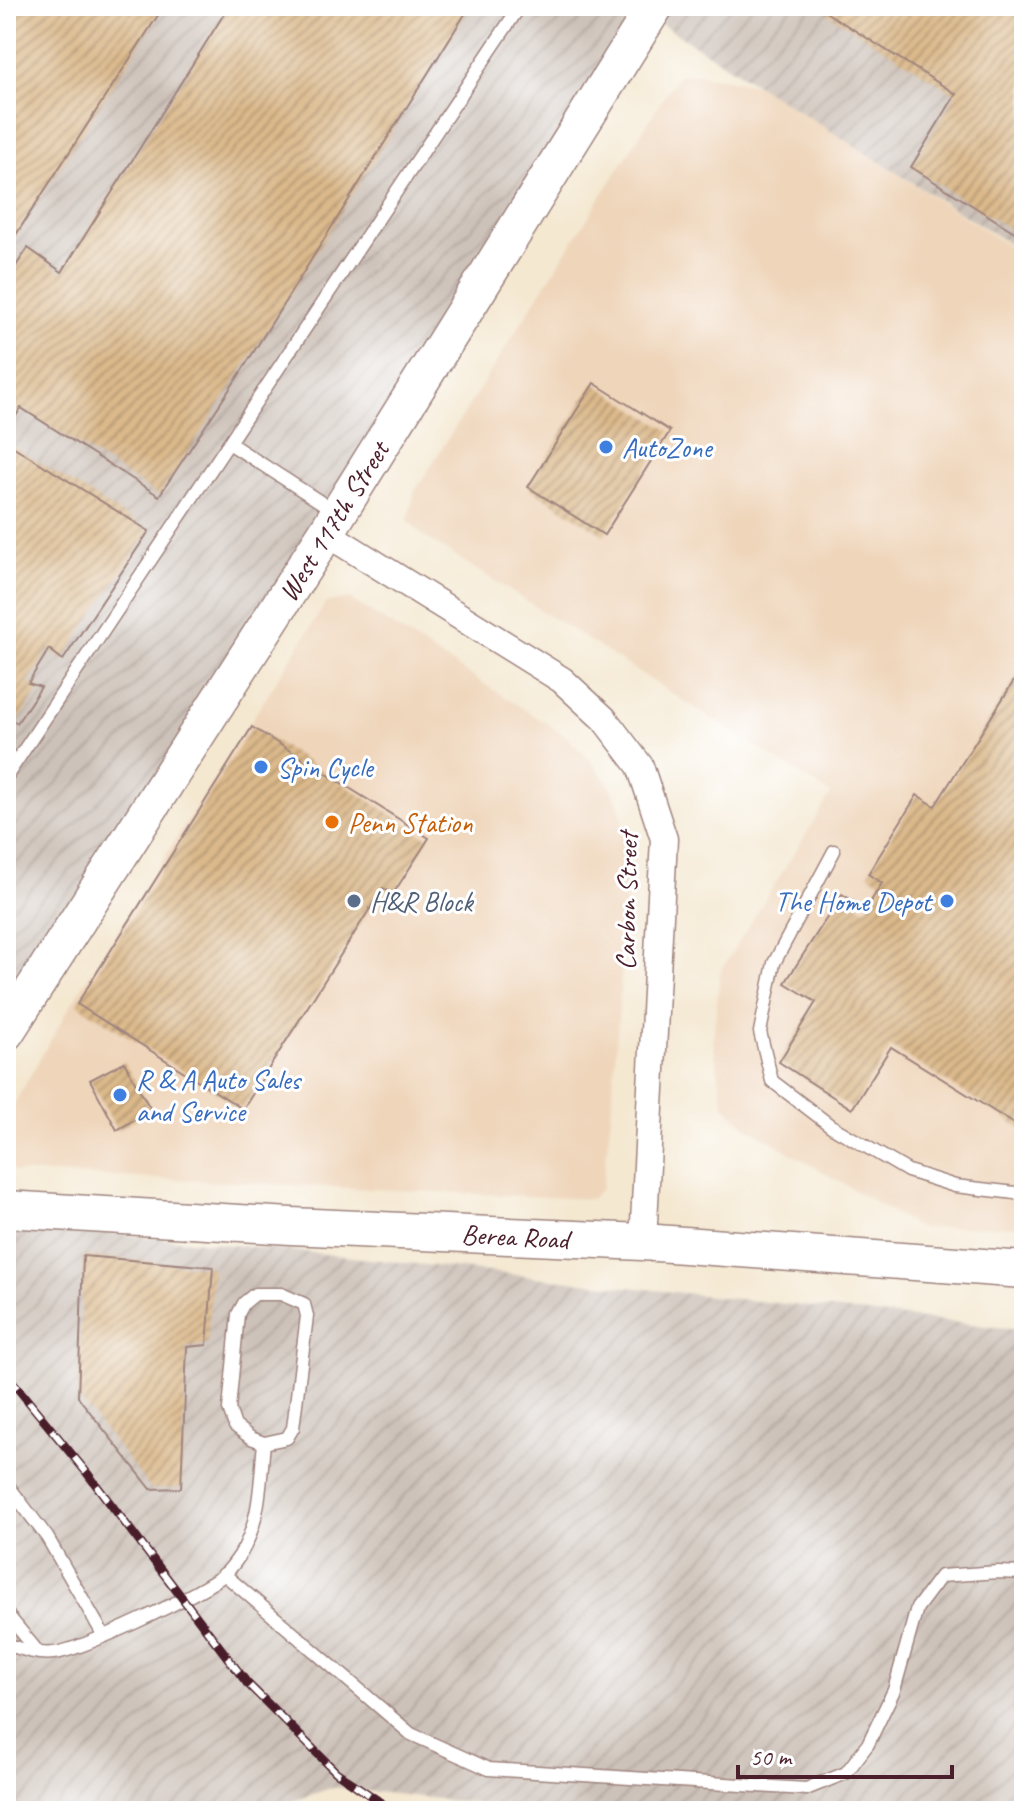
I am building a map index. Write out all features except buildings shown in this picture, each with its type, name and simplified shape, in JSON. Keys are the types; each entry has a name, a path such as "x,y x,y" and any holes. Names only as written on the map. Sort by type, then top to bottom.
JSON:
{"main road":[{"name":"West 117th Street","path":"6,1032 332,523 639,12"},
{"name":"Berea Road","path":"6,1209 643,1242 1024,1270"}],"street":[{"name":"Carbon Street","path":"332,523 562,680 604,719 640,766 664,839 643,1242"}],"lane":[{"path":"6,777 520,6"},
{"path":"229,443 332,523"},
{"path":"834,851 774,963 760,1032 772,1081 831,1126 908,1171 955,1186 1024,1194"},
{"path":"255,1294 281,1294 304,1304 307,1316 293,1428 287,1438 264,1443 235,1426 229,1409 238,1314 244,1303 255,1294"},
{"path":"6,1644 52,1654 73,1649 224,1574 249,1540 256,1517 264,1443"},
{"path":"6,1483 47,1537 104,1636"},
{"path":"224,1574 411,1734 489,1769 806,1789 846,1773 868,1744 894,1690 917,1608 941,1576 1024,1573"},
{"path":"6,1613 38,1652"}],"shaded area":[{"path":"6,6 655,6 6,1032"},
{"path":"668,6 1024,6 1024,253 658,22"},
{"path":"697,74 763,86 1024,256 1024,1226 919,1228 745,1126 724,1105 713,1042 720,972 831,794 422,535 408,520 415,491 678,75"},
{"path":"348,598 565,735 609,784 619,805 628,844 626,907 611,1116 602,1188 591,1199 14,1172 6,1159 6,1118 72,1003 326,603"},
{"path":"6,1223 305,1252 1024,1330 1024,1811 543,1811 333,1787 265,1811 6,1810"}],"railway":[{"path":"6,1374 87,1473 247,1683 336,1772 393,1811"}],"place":[{"name":"AutoZone","path":"606,447"},
{"name":"Spin Cycle","path":"261,767"},
{"name":"Penn Station","path":"332,822"},
{"name":"H&R Block","path":"354,901"},
{"name":"The Home Depot","path":"947,901"},
{"name":"R & A Auto Sales and Service","path":"120,1095"}]}
